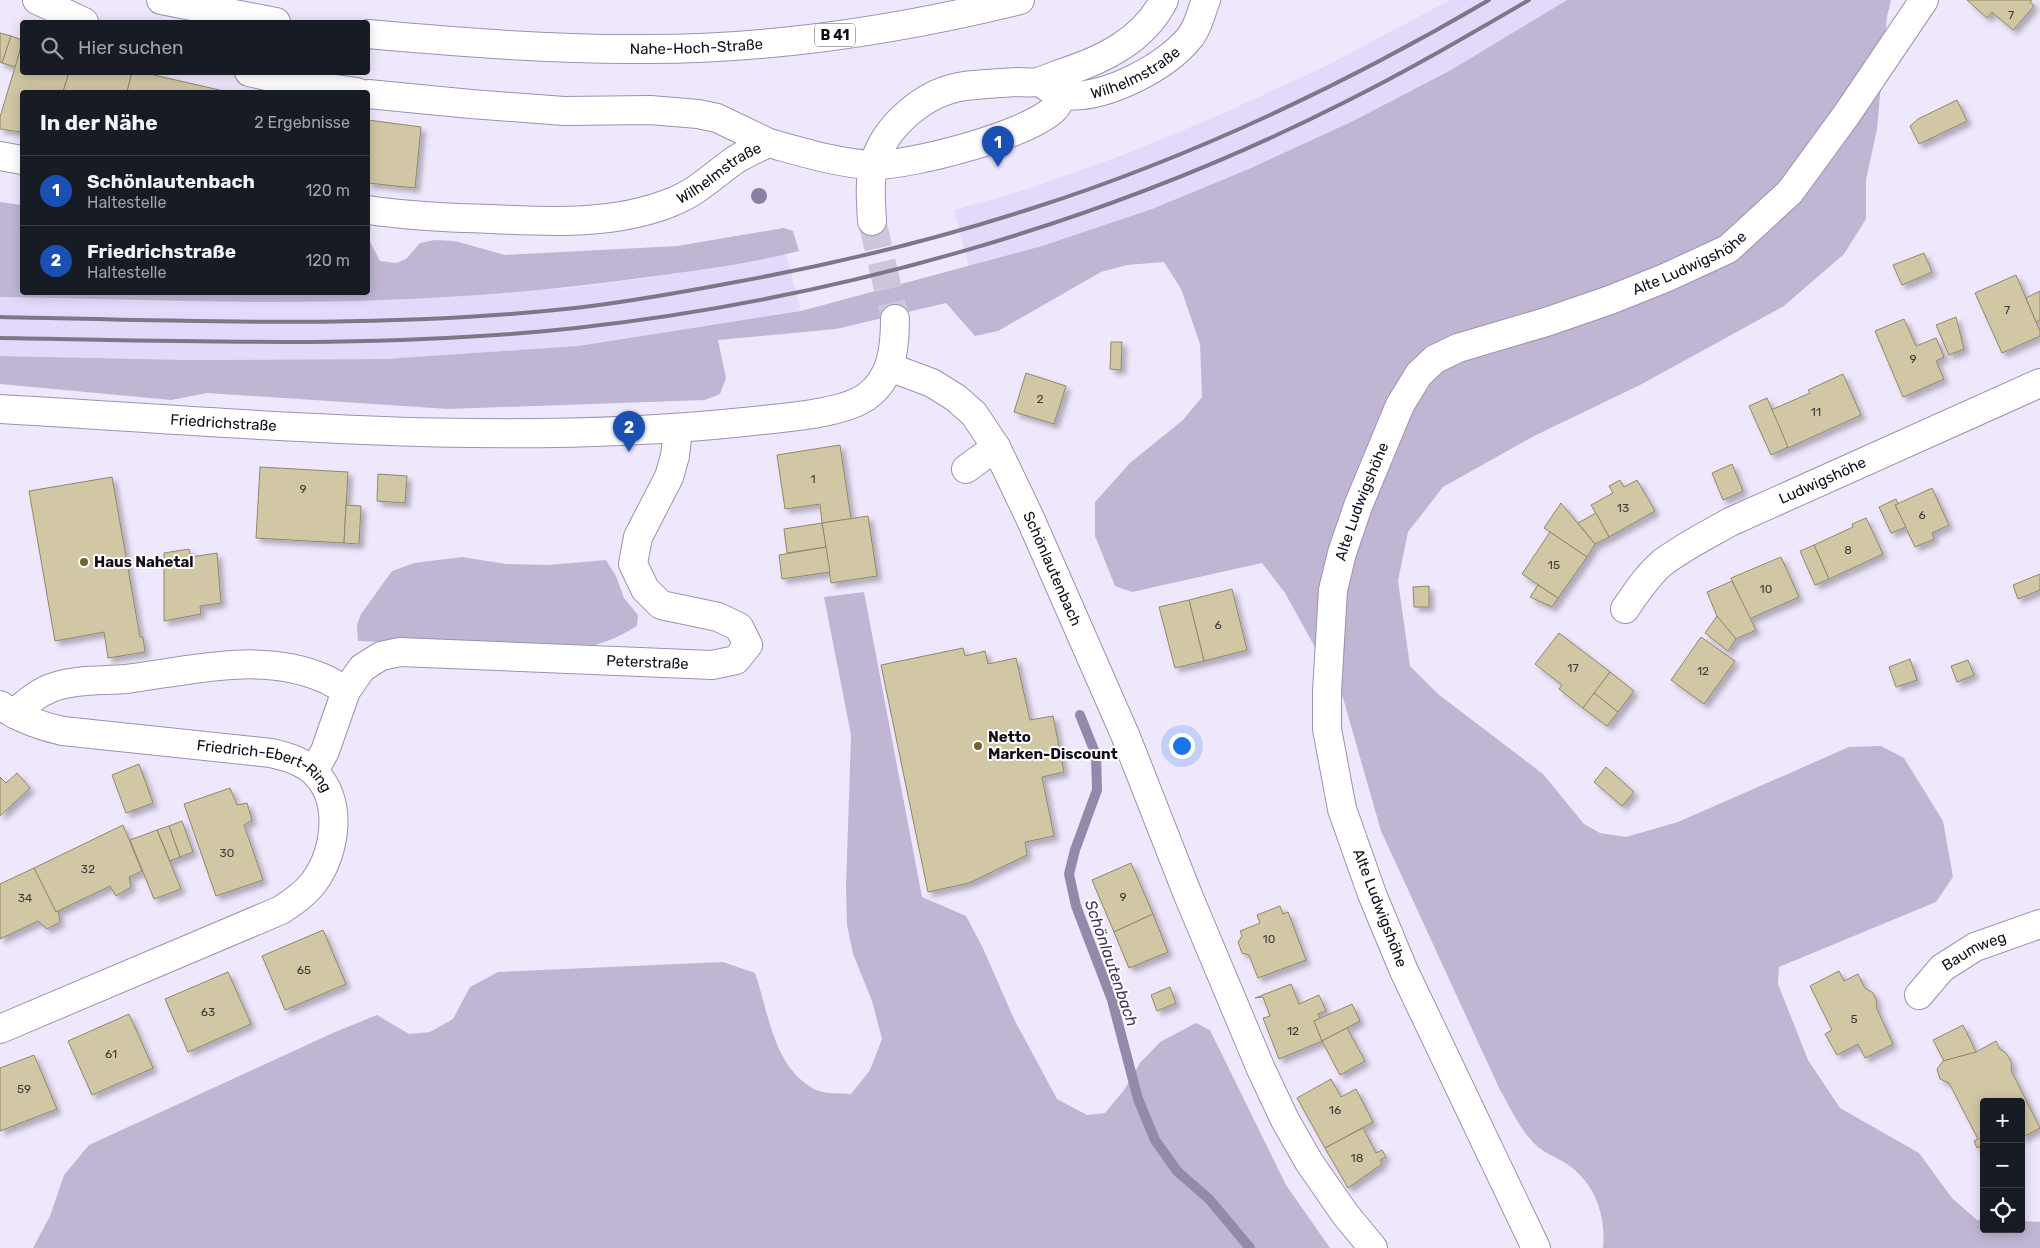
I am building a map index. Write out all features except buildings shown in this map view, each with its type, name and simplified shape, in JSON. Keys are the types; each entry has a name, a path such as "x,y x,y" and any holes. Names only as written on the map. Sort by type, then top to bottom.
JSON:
{"street":[{"path":"37,0 80,20"},
{"path":"161,0 266,20"},
{"name":"Nahe-Hoch-Straße","path":"370,34 542,48 647,49 723,46 826,37 910,24 1020,0"},
{"name":"Wilhelmstraße","path":"370,210 412,216 544,221 624,216 674,201 700,187 736,160 769,142 818,157 874,165 879,152 893,129 912,110 929,97 963,86 1036,82 1078,68 1119,48 1150,22 1164,0"},
{"name":"Wilhelmstraße","path":"1036,82 1063,95 1083,94 1111,87 1142,75 1164,62 1191,35 1199,21 1206,0"},
{"name":"Alte Ludwigshöhe","path":"1536,1248 1404,971 1372,894 1342,809 1327,729 1327,692 1333,590 1342,553 1358,506 1400,405 1419,374 1435,360 1458,348 1546,322 1610,300 1665,278 1728,248 1790,192 1847,114 1924,0"},
{"path":"261,75 300,84 343,90"},
{"path":"370,94 564,111 650,110 698,114 717,118 769,142"},
{"path":"872,220 871,195 874,165 960,150 1029,124 1044,116 1055,108 1063,95"},
{"path":"0,156 20,160"},
{"name":"Friedrichstraße","path":"0,408 393,431 514,433 678,429 818,412 847,406 866,397 877,387 889,367 895,338 895,319"},
{"name":"Schönlautenbach","path":"889,367 932,383 956,398 974,414 996,447 1030,518 1126,737 1188,895 1277,1102 1309,1162 1373,1248"},
{"name":"Ludwigshöhe","path":"1626,609 1641,586 1661,564 1684,547 1730,522 2040,383"},
{"name":"Peterstraße","path":"314,771 325,751 346,691 362,668 380,656 400,652 712,665 736,660 748,645 739,627 718,618 661,605 645,589 633,564 638,537 669,477 675,456 678,429"},
{"path":"966,469 996,447"},
{"path":"7,710 53,687 69,683 127,678 199,667 252,665 290,669 322,677 346,691"},
{"name":"Friedrich-Ebert-Ring","path":"0,1029 281,910 298,898 313,883 322,867 334,832 329,797 314,771 288,757 271,753 63,731 40,726 7,710"},
{"name":"Baumweg","path":"1919,995 1942,968 1975,947 2040,924"}],"shaded area":[{"path":"1450,0 1567,0 1451,70 1353,121 1251,168 1152,209 1042,246 969,267 954,210 1025,190 1131,152 1226,112 1326,66"},
{"path":"1567,0 1891,0 1887,17 1877,129 1866,180 1866,219 1844,254 1784,306 1640,385 1534,436 1443,487 1408,532 1398,581 1410,666 1438,694 1543,774 1584,824 1600,833 1626,837 1678,822 1849,747 1881,746 1904,758 1943,821 1953,877 1936,902 1779,967 1778,984 1808,1060 1840,1108 1919,1153 1952,1198 1977,1220 1980,1220 1980,1233 2025,1233 2025,1221 2040,1222 2040,1248 1603,1248 1604,1236 1601,1214 1587,1183 1571,1167 1542,1150 1532,1141 1517,1120 1500,1090 1381,831 1343,698 1285,593 1262,563 1132,592 1115,586 1095,536 1095,502 1130,463 1183,420 1202,397 1200,344 1181,289 1164,262 1127,265 1101,272 998,331 975,336 946,303 836,329 718,340 726,378 720,394 705,400 448,409 207,393 171,400 0,384 0,356 188,360 385,359 578,346 801,311 1042,246 1152,209 1251,168 1353,121 1451,70"},
{"path":"0,202 20,205 20,295 370,295 370,242 380,261 396,263 406,259 420,243 434,240 455,241 505,255 677,246 784,228 793,231 799,251 720,267 608,282 447,297 288,302 0,297"},
{"path":"786,254 801,311 578,346 385,359 188,360 0,356 0,297 188,302 383,300 572,288 673,274"},
{"path":"462,557 506,564 548,565 606,560 616,576 624,598 638,615 637,626 622,635 606,641 573,650 358,641 357,625 361,614 392,571 414,563"},
{"path":"864,592 922,897 966,916 982,946 1014,1019 1057,1099 1087,1115 1105,1113 1124,1090 1140,1063 1160,1042 1196,1023 1210,1030 1286,1185 1330,1248 33,1248 50,1216 64,1175 89,1145 335,1032 377,1015 409,1034 430,1032 453,1019 470,987 498,972 723,962 755,973 769,1022 781,1054 790,1068 816,1090 828,1093 851,1094 870,1070 882,1039 872,1001 853,954 847,925 846,887 851,735 824,597"}],"waterway":[{"name":"Schönlautenbach","path":"1080,715 1096,755 1097,790 1075,850 1069,874 1076,906 1112,1000 1138,1099 1155,1140 1177,1171 1209,1199 1250,1248"}],"tunnel":[{"path":"872,221 895,319"}],"railway":[{"path":"0,317 288,322 432,319 503,315 636,300 810,267 921,241 994,220 1090,189 1149,167 1207,143 1322,90 1379,61 1489,0"},
{"path":"0,338 216,342 432,339 576,328 675,315 774,297 873,275 972,249 1069,218 1164,183 1257,144 1347,101 1416,65 1529,0"}],"place":[{"name":"Schönlautenbach","path":"998,167"},
{"name":"Friedrichstraße","path":"629,452"},
{"name":"Haus Nahetal","path":"84,562"},
{"name":"Netto Marken-Discount","path":"978,746"}]}
